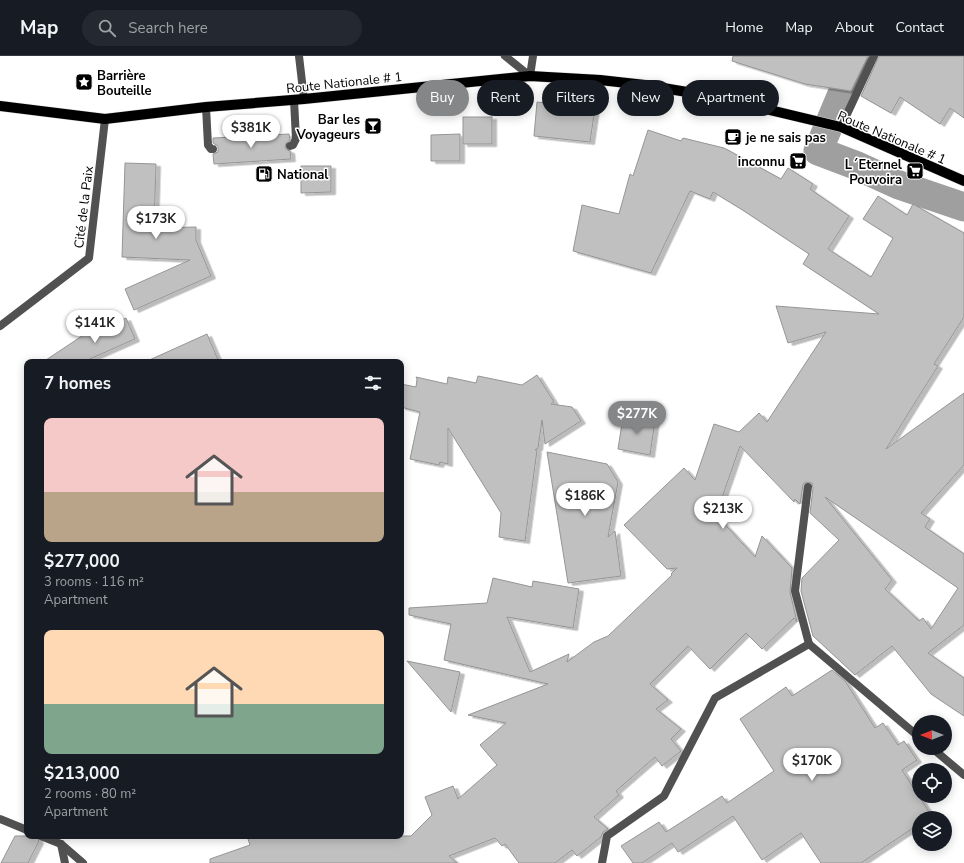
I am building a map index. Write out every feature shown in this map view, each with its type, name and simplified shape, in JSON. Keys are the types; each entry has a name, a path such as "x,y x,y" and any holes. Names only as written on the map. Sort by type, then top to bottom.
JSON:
{"main road":[{"name":"Route Nationale # 1","path":"0,106 105,119 206,107 530,76 600,80 645,84 711,96 841,127 964,181"}],"street":[{"path":"290,146 293,146 296,139 299,99 299,56"},
{"path":"506,56 530,76"},
{"path":"530,76 533,56"},
{"path":"841,127 874,56"},
{"path":"206,107 208,146 213,149"},
{"name":"Cité de la Paix","path":"0,326 89,258 105,119"},
{"path":"808,487 795,591 809,644 912,731"},
{"path":"602,863 607,836 664,796 715,698 809,644"},
{"path":"940,755 964,775"},
{"path":"0,819 24,829"},
{"path":"48,839 61,844 83,863"},
{"path":"61,844 64,863"}],"building":[{"path":"733,56 868,56 851,91 805,84 732,61"},
{"path":"879,56 964,56 964,118 950,108 940,124 900,97 891,113 861,96"},
{"path":"537,102 542,103 542,116 594,116 590,142 534,136"},
{"path":"463,117 492,117 492,144 463,144"},
{"path":"648,130 681,141 683,138 724,148 781,179 788,168 813,184 810,189 849,216 828,249 871,277 893,238 863,219 878,196 907,215 913,204 964,233 964,317 934,364 938,366 886,449 964,393 964,465 921,513 930,519 925,527 964,554 964,625 928,653 964,678 964,716 931,694 892,646 855,675 813,636 801,591 802,578 839,540 810,513 813,488 812,483 806,482 803,484 800,504 795,499 794,502 740,446 716,515 755,557 762,536 792,568 790,592 797,622 794,618 762,649 746,633 710,669 688,646 650,684 668,700 656,709 681,729 671,739 681,751 662,766 655,757 616,791 619,795 594,817 608,829 603,832 601,837 577,856 572,850 555,863 519,863 505,844 502,846 495,838 449,856 457,863 210,863 210,859 250,845 248,839 404,839 404,836 411,836 432,815 425,797 453,786 458,799 497,765 480,745 506,723 468,715 548,684 444,660 451,624 409,615 409,608 487,603 493,578 532,587 533,581 579,589 573,628 507,617 530,672 569,654 567,662 594,642 608,636 672,575 671,574 677,568 667,569 624,525 684,468 695,480 714,424 739,432 759,413 767,422 826,332 788,343 776,306 879,314 803,264 809,254 713,192 710,199 690,191 651,273 573,251 582,205 619,214 630,174 633,176","holes":["825,497 958,588 931,629 923,618 919,621 885,589 892,580"]},
{"path":"289,134 290,140 286,143 285,147 290,151 291,159 214,164 213,154 218,152 218,146 213,143 213,138"},
{"path":"460,134 460,161 431,161 431,135"},
{"path":"125,163 156,164 154,228 196,227 196,240 211,276 134,310 125,289 190,260 122,257"},
{"path":"301,166 331,166 331,192 301,193"},
{"path":"126,318 135,339 90,359 48,359 88,332 89,335"},
{"path":"207,334 218,359 152,359"},
{"path":"537,375 554,402 551,404 572,407 581,421 545,444 542,420 538,448 535,450 537,450 525,541 499,537 501,513 448,428 448,464 440,462 439,465 410,459 420,412 404,408 404,385 416,387 416,377 447,384 448,377 476,383 478,376 522,385"},
{"path":"623,417 655,420 650,455 618,449"},
{"path":"547,452 607,464 618,482 608,537 615,531 621,576 568,583"},
{"path":"407,661 460,672 451,712"},
{"path":"832,670 845,681 875,728 883,723 898,745 904,741 912,755 917,760 902,770 912,786 912,803 923,803 928,811 912,811 912,829 861,863 821,863 801,833 762,860 733,816 678,852 672,843 642,863 633,863 621,846 659,822 666,832 722,796 727,803 774,771 740,719 786,687 792,696"},
{"path":"15,836 24,836 24,839 38,839 39,841 28,863 1,863"}],"waterway":[{"path":"858,56 818,151 855,165 899,185 964,207"}],"place":[{"name":"Barrière Bouteille","path":"84,82"},
{"name":"Bar les Voyageurs","path":"373,126"},
{"name":"je ne sais pas","path":"733,137"},
{"name":"inconnu","path":"798,161"},
{"name":"L´Eternel Pouvoira","path":"915,171"},
{"name":"National","path":"264,174"}]}
